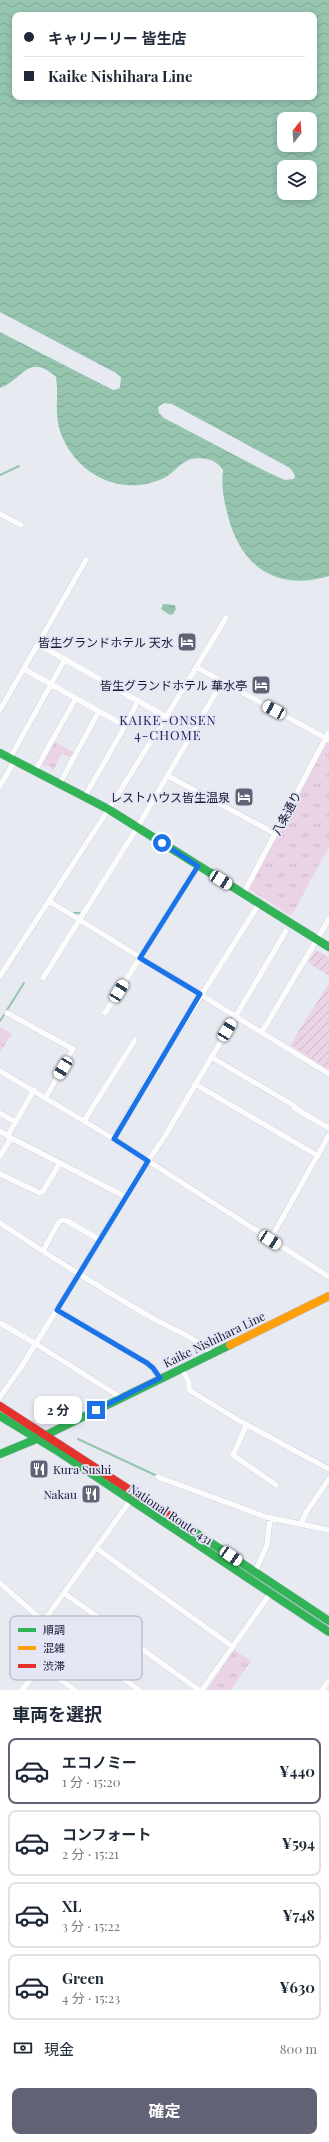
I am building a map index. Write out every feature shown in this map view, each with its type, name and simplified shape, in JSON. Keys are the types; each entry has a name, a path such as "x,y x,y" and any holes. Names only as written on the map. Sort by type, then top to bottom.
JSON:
{"main road":[{"path":"0,753 108,809 317,941 329,947"},
{"name":"Kaike Nishihara Line","path":"0,1454 46,1434 329,1296"},
{"name":"National Route 431","path":"0,1406 46,1434 329,1621"},
{"name":"National Route 431","path":"0,1416 36,1438 329,1632"}],"street":[{"path":"0,514 21,525"},
{"path":"0,710 86,560"},
{"path":"0,976 108,809 226,618"},
{"path":"38,644 166,717"},
{"path":"0,786 12,759 65,659"},
{"path":"196,667 327,739"},
{"path":"24,669 124,726"},
{"path":"43,978 137,828 222,682"},
{"path":"35,771 76,698"},
{"path":"85,796 138,701"},
{"path":"60,783 99,711"},
{"name":"八条通り","path":"243,894 327,739 329,732"},
{"path":"168,776 276,834"},
{"path":"106,1013 198,866"},
{"path":"49,901 329,1074"},
{"path":"114,1139 200,994 259,904"},
{"path":"262,1032 329,919"},
{"path":"0,1397 36,1344 148,1161 165,1136 286,931"},
{"path":"7,1013 72,1049 46,1097"},
{"path":"84,1121 135,1040"},
{"path":"211,1057 294,1104 296,1109 329,1128"},
{"path":"0,1071 46,1097 114,1139 329,1277"},
{"path":"195,1084 318,1156"},
{"path":"0,1156 16,1122 34,1090"},
{"path":"0,1113 16,1122"},
{"path":"0,1130 9,1137 126,1198"},
{"path":"270,1240 329,1134"},
{"path":"0,1174 40,1193 43,1192 60,1163"},
{"path":"42,1251 58,1223 62,1220 67,1221 100,1240"},
{"path":"0,1223 78,1274 168,1328 203,1344 212,1354"},
{"path":"57,1310 147,1363 153,1368 160,1378"},
{"path":"0,1323 36,1344 120,1398"},
{"path":"182,1368 189,1382 189,1390 329,1469"},
{"path":"247,1424 233,1455 276,1485"},
{"path":"158,1477 270,1518 329,1530"},
{"path":"301,1524 307,1511 329,1479"},
{"path":"47,1616 130,1501"},
{"path":"255,1572 267,1545 270,1518"},
{"path":"96,1548 233,1647"},
{"path":"0,1583 37,1616"},
{"path":"64,1593 96,1616"},
{"path":"202,1690 270,1594"},
{"path":"142,1649 198,1690"},
{"path":"22,1690 30,1680"},
{"path":"61,1680 75,1690"},
{"path":"124,1680 138,1690"},
{"path":"322,1690 329,1681"}],"green space":[{"path":"329,739 329,847 291,916 249,889"},
{"path":"54,741 74,753 72,758 62,753 53,771 48,765 46,767 41,765"},
{"path":"316,950 329,957 329,976 308,963"},
{"path":"329,983 329,1070 290,1045"},
{"path":"0,1027 12,1034 0,1052"},
{"path":"234,1650 251,1661 231,1690 207,1690"}],"water":[{"path":"0,0 329,0 329,576 310,580 293,581 264,571 252,562 242,549 234,534 224,499 222,482 223,470 213,461 200,458 191,459 184,462 166,477 150,483 133,485 118,484 102,479 89,471 77,460 67,447 60,431 57,418 56,377 39,367 32,367 0,388 0,331 84,375 118,389 121,378 0,313","holes":["164,404 171,405 293,472 293,478 285,479 160,413 159,407"]},
{"path":"163,604 175,605 176,609 173,614 170,615 161,609"}],"pier":[{"path":"0,312 116,373 121,377 120,387 113,390 0,332 0,329 114,387 118,385 119,379 114,375 0,315"},
{"path":"164,403 172,404 290,468 295,475 294,479 285,480 265,471 164,418 159,413 158,407","holes":["165,406 170,407 288,470 292,477 285,477 165,415 161,408"]}],"waterway":[{"path":"0,475 19,466"},
{"path":"73,913 80,913"},
{"path":"0,1021 24,983"},
{"path":"78,1439 155,1475"}],"traffic: fast":[{"path":"0,753 108,809 329,947"},
{"path":"0,1454 46,1435 230,1345"},
{"path":"0,1416 56,1450 329,1632"},
{"path":"175,1519 329,1621"}],"traffic: slow":[{"path":"230,1345 329,1296"}],"traffic: jam":[{"path":"0,1406 175,1519"}],"place":[{"name":"皆生グランドホテル 天水","path":"187,642"},
{"name":"皆生グランドホテル 華水亭","path":"261,685"},
{"name":"レストハウス皆生温泉","path":"244,797"},
{"name":"Kura Sushi","path":"39,1469"},
{"name":"Nakau","path":"91,1494"}],"district":[{"name":"KAIKE-ONSEN 4-CHOME","path":"168,726"}],"route":[{"path":"96,1410 160,1378 153,1368 147,1363 57,1310 148,1161 114,1139 200,994 140,958 198,866 162,843"}]}
